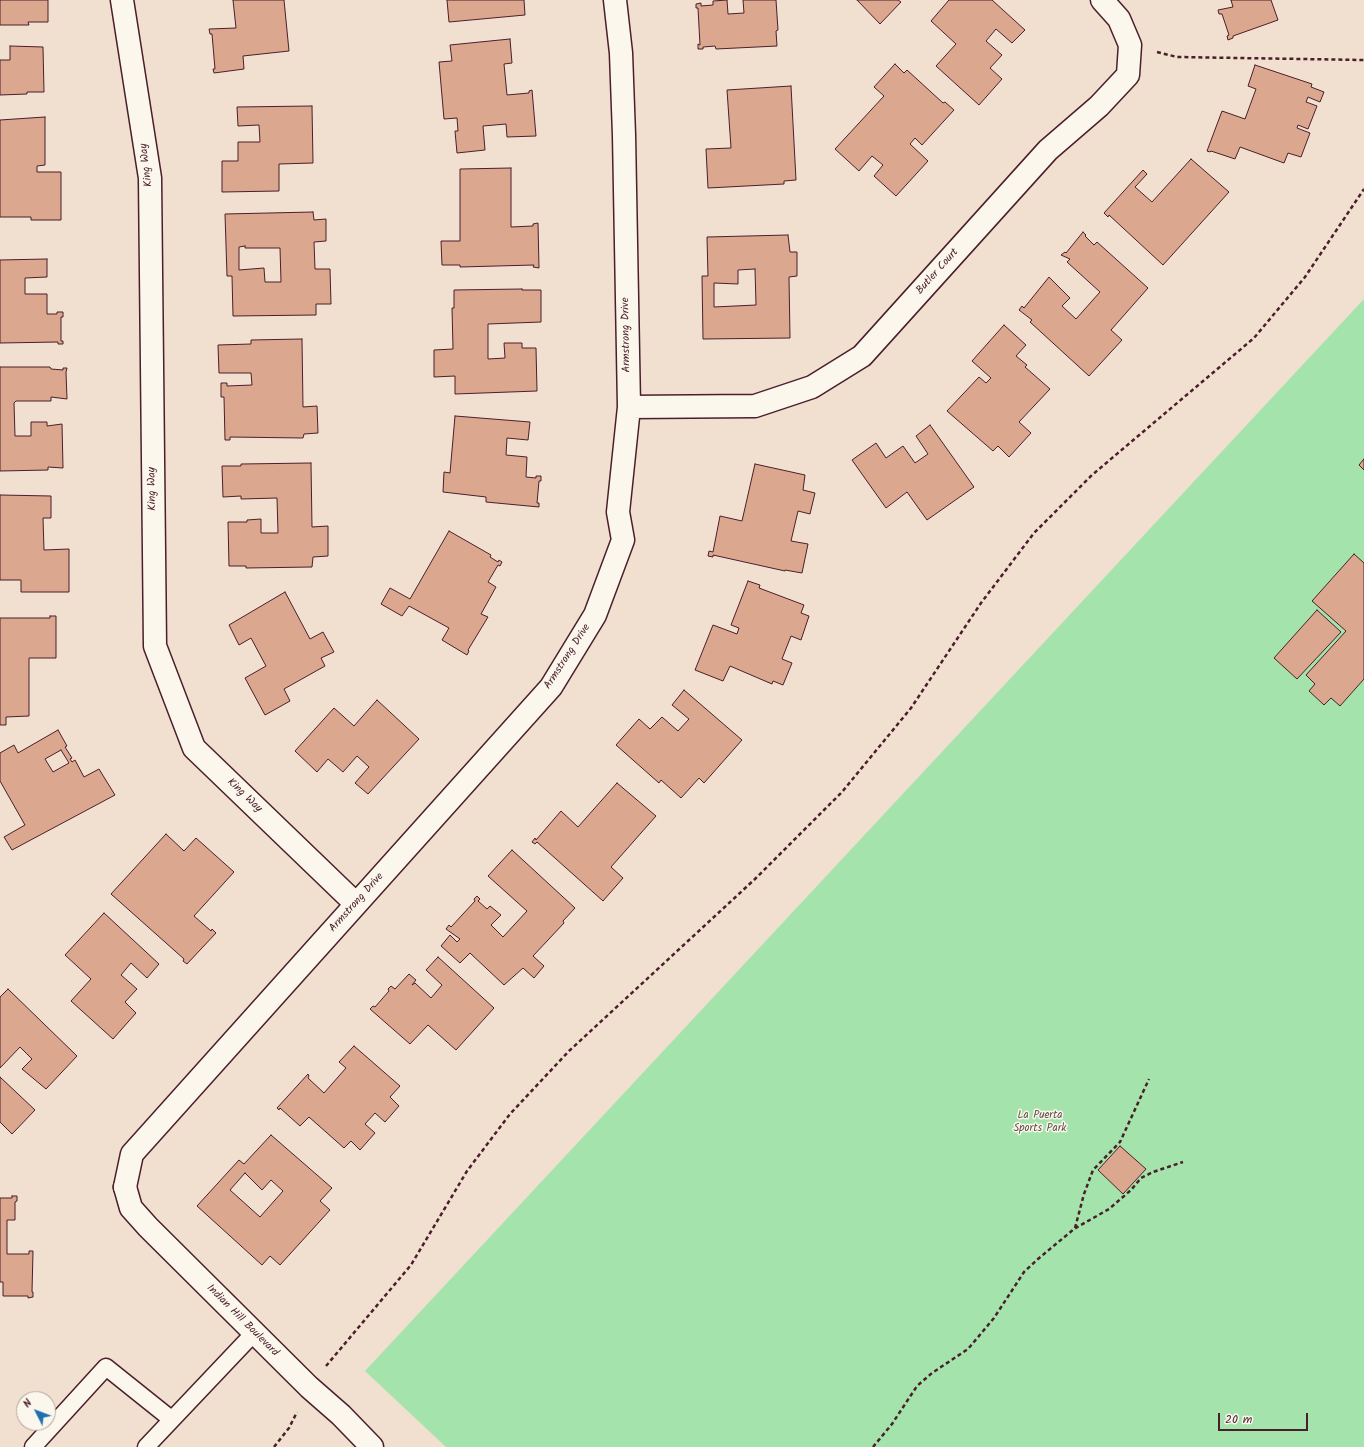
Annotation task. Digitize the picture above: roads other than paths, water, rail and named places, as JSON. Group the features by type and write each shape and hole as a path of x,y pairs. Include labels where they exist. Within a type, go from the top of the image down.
{"street":[{"name":"King Way","path":"122,0 150,178 155,646 194,748 356,904"},
{"name":"Armstrong Drive","path":"125,1187 132,1154 551,687 595,615 623,540 618,512 629,407 624,135 621,53 615,0"},
{"name":"Butler Court","path":"629,407 756,406 812,387 862,356 1048,150 1099,106 1128,75 1130,46 1119,19 1102,0"},
{"name":"Indian Hill Boulevard","path":"125,1187 130,1208 148,1227 254,1333 309,1387 341,1415 372,1447"}],"lane":[{"path":"146,1447 170,1419 254,1333"},
{"path":"33,1447 106,1367 170,1419"}],"park label":[{"name":"La Puerta Sports Park","path":"1040,1122"}]}
